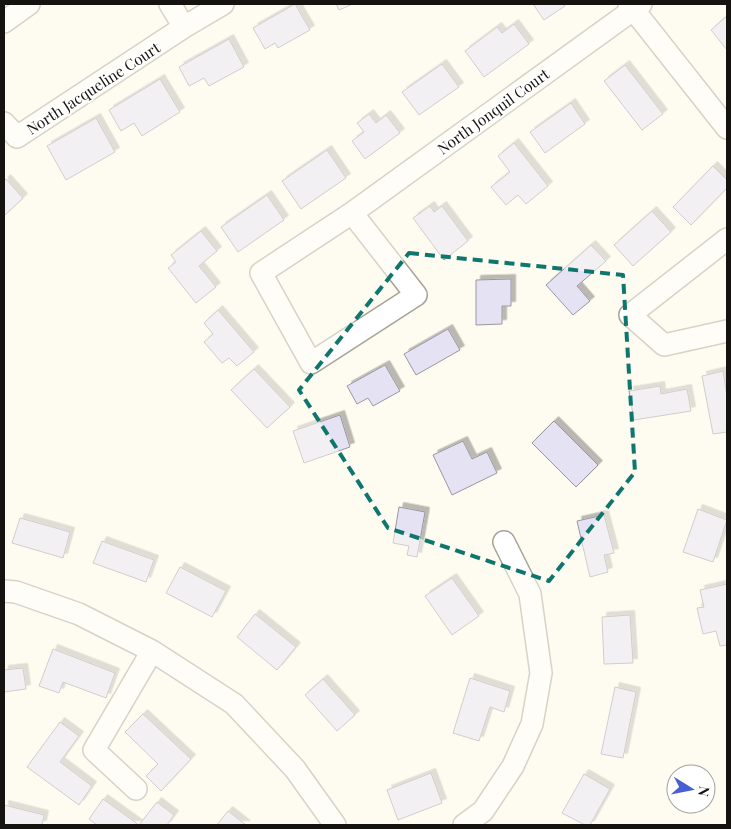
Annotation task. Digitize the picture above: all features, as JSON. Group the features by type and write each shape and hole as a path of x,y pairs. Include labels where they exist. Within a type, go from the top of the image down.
{"street":[{"path":"4,22 29,4"},
{"path":"170,4 184,28"},
{"name":"North Jacqueline Court","path":"4,123 17,137 223,4"},
{"path":"634,5 727,128"},
{"name":"North Jonquil Court","path":"352,213 416,295 311,362 261,273 352,213 634,5"},
{"path":"727,240 630,315 664,345 727,331"},
{"path":"464,825 483,812 513,766 532,724 541,673 530,594 504,542"},
{"path":"4,591 16,592 79,614 152,651 234,704 295,769 335,825"},
{"path":"136,789 94,750 152,651"}],"highlighted area":[{"path":"409,253 623,275 635,472 549,581 388,528 299,390"}],"building":[{"path":"295,4 310,30 278,48 275,43 265,49 253,28"},
{"path":"336,4 353,4 339,10"},
{"path":"533,4 564,4 565,6 544,20"},
{"path":"727,16 727,50 711,30"},
{"path":"514,24 529,44 484,77 465,51 497,27 502,33"},
{"path":"229,39 244,67 209,86 204,78 189,86 179,67"},
{"path":"442,64 459,87 419,115 402,92"},
{"path":"625,65 663,114 642,130 604,81"},
{"path":"160,79 180,112 142,136 134,123 121,131 109,110"},
{"path":"571,103 585,124 545,153 530,132"},
{"path":"369,114 376,123 386,115 400,133 365,159 352,141 364,132 357,123"},
{"path":"96,118 115,152 66,180 47,146"},
{"path":"514,143 548,186 526,204 518,195 506,205 491,187 510,172 498,156"},
{"path":"327,150 346,178 301,209 282,181"},
{"path":"713,166 727,180 727,188 691,225 673,207"},
{"path":"6,179 23,198 4,216 4,181"},
{"path":"267,195 284,220 238,252 221,227"},
{"path":"430,206 434,212 442,206 468,241 444,260 413,218"},
{"path":"652,211 671,232 633,266 614,245"},
{"path":"201,231 217,251 199,266 216,287 196,303 168,268 176,262 171,255"},
{"path":"591,245 606,261 577,286 590,301 573,315 546,285"},
{"path":"511,279 511,306 502,306 502,324 476,325 476,280"},
{"path":"218,310 254,352 237,366 229,358 222,363 204,342 213,334 204,323"},
{"path":"448,329 460,350 416,375 404,354"},
{"path":"385,365 400,391 373,406 368,398 357,404 347,386"},
{"path":"254,369 290,407 267,428 231,390"},
{"path":"723,371 727,396 727,432 713,434 702,376"},
{"path":"660,386 661,394 687,389 691,411 634,420 629,391"},
{"path":"340,415 350,447 304,463 293,431"},
{"path":"554,421 598,465 576,487 532,443"},
{"path":"463,441 472,459 487,452 497,473 452,495 433,455"},
{"path":"399,507 425,512 417,557 407,555 409,546 393,543"},
{"path":"698,509 727,520 713,562 683,552"},
{"path":"604,515 614,553 604,555 608,572 590,577 577,521"},
{"path":"20,518 70,532 63,558 12,543"},
{"path":"102,541 154,560 146,582 93,563"},
{"path":"180,567 226,591 212,617 166,593"},
{"path":"452,578 479,616 452,635 425,596"},
{"path":"727,584 727,645 720,646 716,631 703,634 697,608 704,607 700,590"},
{"path":"255,614 296,647 277,670 237,637"},
{"path":"630,615 633,663 604,664 602,617"},
{"path":"53,649 115,673 106,698 63,682 59,693 39,686"},
{"path":"23,668 26,689 4,692 4,670"},
{"path":"470,678 510,691 504,712 490,707 479,741 453,733"},
{"path":"323,679 355,715 337,731 305,695"},
{"path":"615,687 636,692 623,758 601,754"},
{"path":"143,714 191,759 161,791 146,776 158,764 125,732"},
{"path":"60,722 79,736 60,762 92,786 79,805 27,767"},
{"path":"431,773 442,803 398,820 387,790"},
{"path":"584,774 610,789 590,825 585,825 562,813"},
{"path":"103,799 139,825 97,825 89,819"},
{"path":"157,802 174,815 167,825 139,825"},
{"path":"4,805 44,815 42,825 4,825"},
{"path":"228,811 246,825 217,825"}]}
